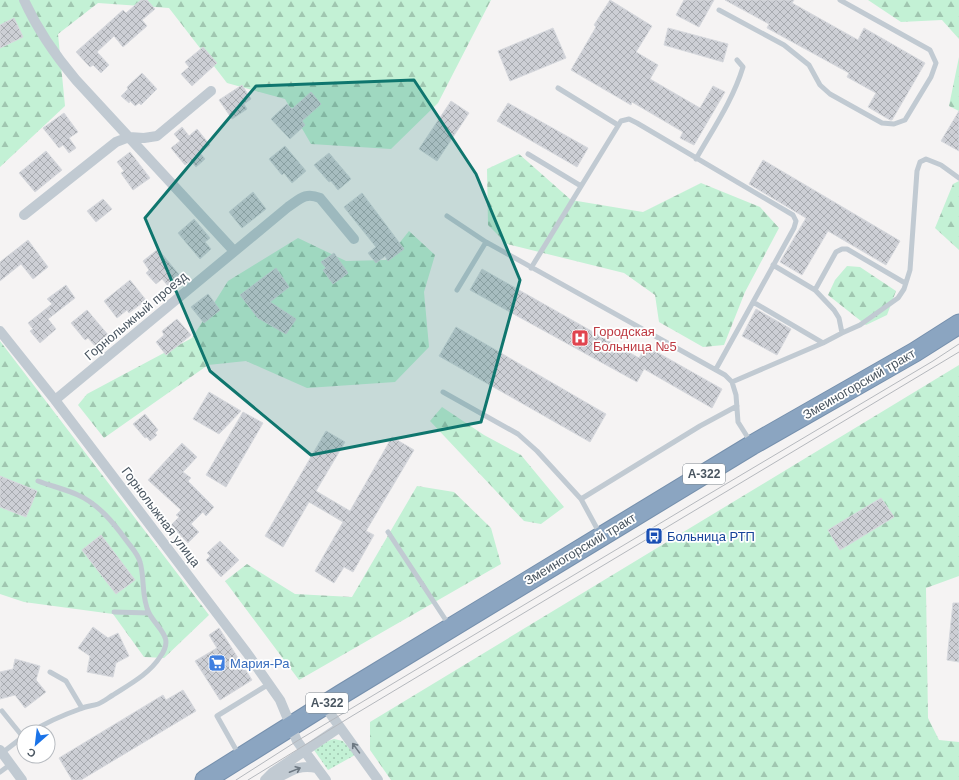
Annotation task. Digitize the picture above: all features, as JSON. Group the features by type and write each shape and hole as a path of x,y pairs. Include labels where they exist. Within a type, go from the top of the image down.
{"highway":[{"name":"Змеиногорский тракт","path":"205,780 324,705 602,536 752,446 915,352 959,324"}],"street":[{"path":"24,0 53,53 234,252"},
{"path":"24,215 116,142 129,137 144,138 157,136 210,92"},
{"name":"Горнолыжный проезд","path":"55,400 288,207 306,195 312,195 320,198 354,239"},
{"name":"Горнолыжная улица","path":"0,331 55,400 220,616 280,700 297,741 326,780"},
{"path":"324,705 378,780"},
{"path":"265,780 272,773 340,727"},
{"path":"1,752 22,780"},
{"path":"274,780 297,768 306,766 317,768"}],"lane":[{"path":"719,10 784,45 809,64 820,85 830,94 882,123 894,124 905,120 931,77 936,63 930,50 840,0"},
{"path":"696,158 731,100 740,79 744,68 737,60"},
{"path":"558,88 618,125"},
{"path":"531,268 618,125 621,121 628,119 637,123 793,216 796,221 794,228 716,369"},
{"path":"528,154 581,186"},
{"path":"732,382 823,343 860,325 898,298 910,270 917,171 920,162 926,159 941,165 959,178"},
{"path":"447,216 486,242 531,268 725,375 732,382 736,395 738,422 752,446"},
{"path":"457,290 486,242"},
{"path":"815,290 836,252 842,249 847,249 905,284"},
{"path":"773,265 815,290 834,310 839,318 842,333"},
{"path":"753,302 823,343"},
{"path":"443,392 518,434 537,451 581,499 602,536"},
{"path":"581,499 700,426 737,406"},
{"path":"38,481 78,495 92,503 105,514 122,534 138,555 143,589 150,613 165,636 167,642 166,649 160,659 137,680 98,704 82,708 44,724"},
{"path":"388,532 451,628"},
{"path":"114,612 150,613"},
{"path":"50,672 66,681 82,708"},
{"path":"241,758 217,716 269,684"},
{"path":"2,711 16,728"},
{"path":"1,752 16,742"},
{"path":"0,772 10,764"}],"highlighted area":[{"path":"414,80 476,174 520,280 481,422 311,455 210,371 145,218 256,86"}],"green space":[{"path":"0,0 491,0 438,103 391,149 311,144 285,99 227,83 169,8 98,3 58,34 65,106 0,167"},
{"path":"868,0 959,0 959,39 942,20 901,22"},
{"path":"959,57 959,111 949,106"},
{"path":"519,154 571,200 643,212 701,183 760,207 779,228 745,292 724,345 703,347 659,322 655,295 624,273 507,244 488,225 487,169"},
{"path":"959,181 959,250 935,228 953,184"},
{"path":"409,231 435,255 424,292 429,347 395,382 307,388 246,361 208,365 104,438 78,405 87,394 192,338 228,281 298,238 346,261 386,260"},
{"path":"847,266 860,267 896,291 887,315 866,325 828,295 835,280"},
{"path":"0,341 209,615 164,658 144,657 113,614 24,602 0,594"},
{"path":"959,365 959,576 926,588 928,718 939,740 959,742 959,780 391,780 370,750 370,722"},
{"path":"442,407 484,435 521,455 564,507 541,524 524,521 430,421"},
{"path":"417,486 454,492 491,528 501,564 299,680 225,581 247,564 295,594 352,597"},
{"path":"334,739 343,741 355,755 328,770 314,750"}],"building":[{"path":"141,0 147,0 155,9 142,20 147,26 123,47 114,36 97,52 109,65 101,73 93,65 90,67 76,52 123,10 126,13"},
{"path":"610,0 652,26 636,52 658,65 650,79 700,108 713,86 725,92 694,145 680,138 683,132 632,102 631,105 571,70 596,27 594,25"},
{"path":"684,0 714,0 699,27 676,15"},
{"path":"725,0 794,0 792,3 858,40 864,28 925,63 892,120 890,120 868,107 876,93 847,77 849,73 767,28 769,24"},
{"path":"14,18 23,37 0,48 0,25"},
{"path":"553,28 566,58 510,81 498,51"},
{"path":"668,28 728,44 723,62 664,45"},
{"path":"203,47 217,63 192,86 181,74 189,67 185,62"},
{"path":"142,73 157,89 141,105 139,103 135,106 121,96 128,89 127,87"},
{"path":"242,85 251,99 244,104 247,109 232,119 219,100"},
{"path":"311,92 321,104 302,121 305,125 290,139 271,119 287,104 292,109"},
{"path":"451,101 469,113 437,161 419,149"},
{"path":"508,103 588,148 577,167 497,121"},
{"path":"959,111 959,151 941,141"},
{"path":"64,113 78,132 69,138 76,148 69,153 63,145 59,148 43,128"},
{"path":"182,127 189,136 197,129 210,145 200,153 205,159 196,167 191,161 185,165 171,148 180,141 174,134"},
{"path":"285,146 306,171 292,183 284,173 282,175 269,159"},
{"path":"46,151 62,170 35,192 19,173"},
{"path":"130,152 150,178 133,190 121,173 124,171 117,162"},
{"path":"329,153 351,179 338,190 314,165"},
{"path":"763,160 900,241 886,265 828,231 802,275 780,262 806,218 749,184"},
{"path":"253,192 266,209 242,228 229,212"},
{"path":"362,193 404,249 388,261 385,256 376,263 368,253 376,247 344,207"},
{"path":"103,199 112,209 96,222 87,211"},
{"path":"194,219 210,238 205,242 211,249 200,259 178,233"},
{"path":"28,240 48,267 33,279 21,264 0,281 0,262"},
{"path":"158,249 181,277 169,287 162,279 156,284 146,273 149,270 143,261"},
{"path":"334,253 348,273 333,284 323,270 326,268 321,262"},
{"path":"276,268 289,287 270,302 296,319 286,334 258,318 240,295"},
{"name":"Городская Больница №5","path":"482,269 639,358 646,346 722,389 712,408 644,369 637,382 470,290"},
{"path":"130,280 146,300 129,313 127,310 117,318 104,301"},
{"path":"66,285 75,298 48,319 56,329 40,343 30,331 33,329 28,323 52,304 47,299"},
{"path":"208,294 220,310 204,323 191,307"},
{"path":"756,309 791,329 777,355 742,336"},
{"path":"87,310 109,336 96,347 88,338 85,340 71,323"},
{"path":"177,319 191,335 166,355 156,342 164,335 162,331"},
{"path":"456,327 606,414 590,442 439,356"},
{"path":"209,392 241,411 219,434 193,419"},
{"path":"243,412 263,423 226,487 206,475"},
{"path":"145,414 158,430 155,433 157,435 150,441 147,437 145,438 133,424"},
{"path":"326,431 345,442 316,491 350,511 392,437 414,450 366,531 374,535 353,572 344,567 334,583 315,571 343,522 309,502 283,547 265,536"},
{"path":"182,443 197,457 183,472 191,478 188,481 214,507 206,516 203,512 191,524 199,532 188,543 171,525 179,517 176,515 181,510 148,480"},
{"path":"0,476 37,491 26,517 0,507"},
{"path":"881,498 894,517 840,550 828,530"},
{"path":"101,535 135,580 116,594 82,550"},
{"path":"220,541 239,560 221,577 206,560 210,556 207,553"},
{"path":"953,603 959,603 959,662 947,660"},
{"path":"93,627 108,638 118,633 129,656 116,663 113,677 87,672 90,656 78,648"},
{"path":"219,628 252,680 220,700 195,661 217,648 209,635"},
{"path":"15,659 40,666 36,680 46,692 25,708 15,695 0,699 0,672 13,669"},
{"path":"183,690 196,711 81,780 72,780 59,758 163,695 166,700"}],"tram line":[{"path":"236,780 297,741 933,361 959,344"},
{"path":"248,780 959,352"}],"place":[{"name":"Городская Больница №5","path":"580,338"},
{"name":"Больница РТП","path":"654,536"},
{"name":"Мария-Ра","path":"217,663"}]}
